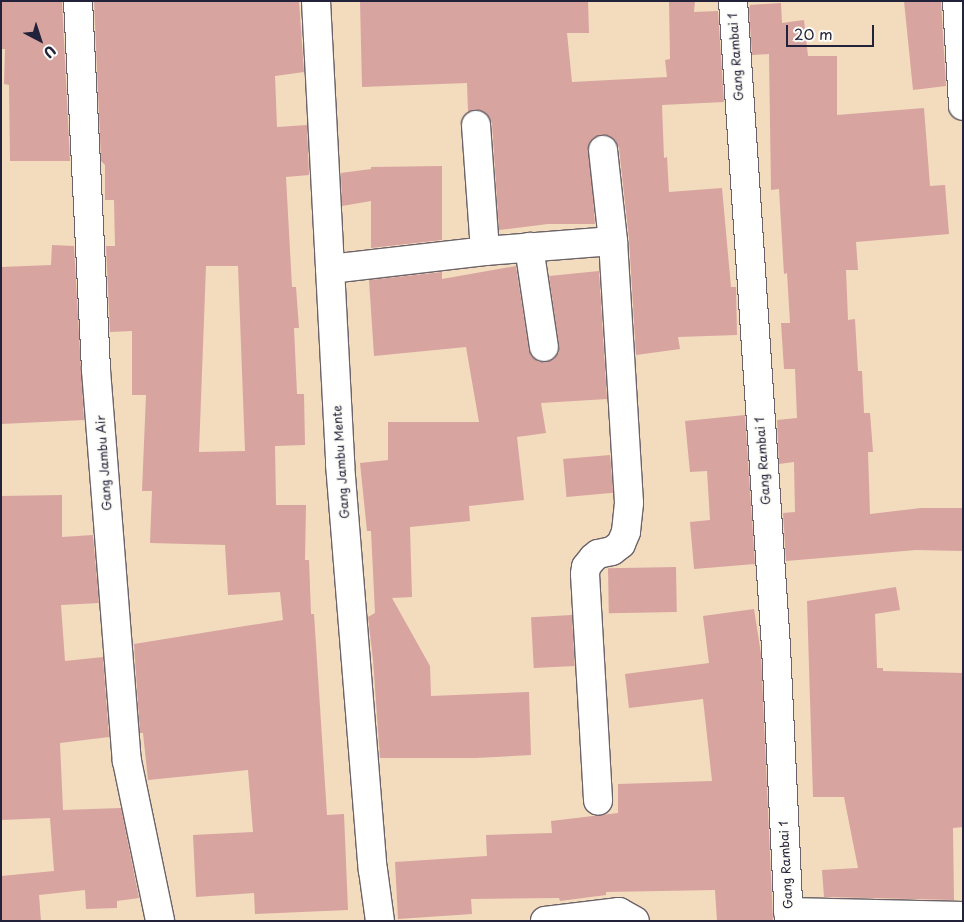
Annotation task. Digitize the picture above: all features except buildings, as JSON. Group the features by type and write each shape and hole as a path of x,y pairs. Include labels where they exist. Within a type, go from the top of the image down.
{"street":[{"name":"Gang Jambu Air","path":"78,1 96,370 127,761 160,921"},
{"name":"Gang Jambu Mente","path":"316,1 340,464 372,860 380,921"},
{"name":"Gang Rambai 1","path":"733,1 776,647 789,916"},
{"path":"957,1 963,106"},
{"path":"476,125 485,251"},
{"path":"598,800 585,574 586,567 593,558 598,554 612,551 621,544 626,532 629,503 613,241 603,150"},
{"path":"330,269 485,251 613,241"},
{"path":"529,248 544,347"},
{"path":"545,921 619,912 635,921"},
{"path":"789,916 963,916"}]}
